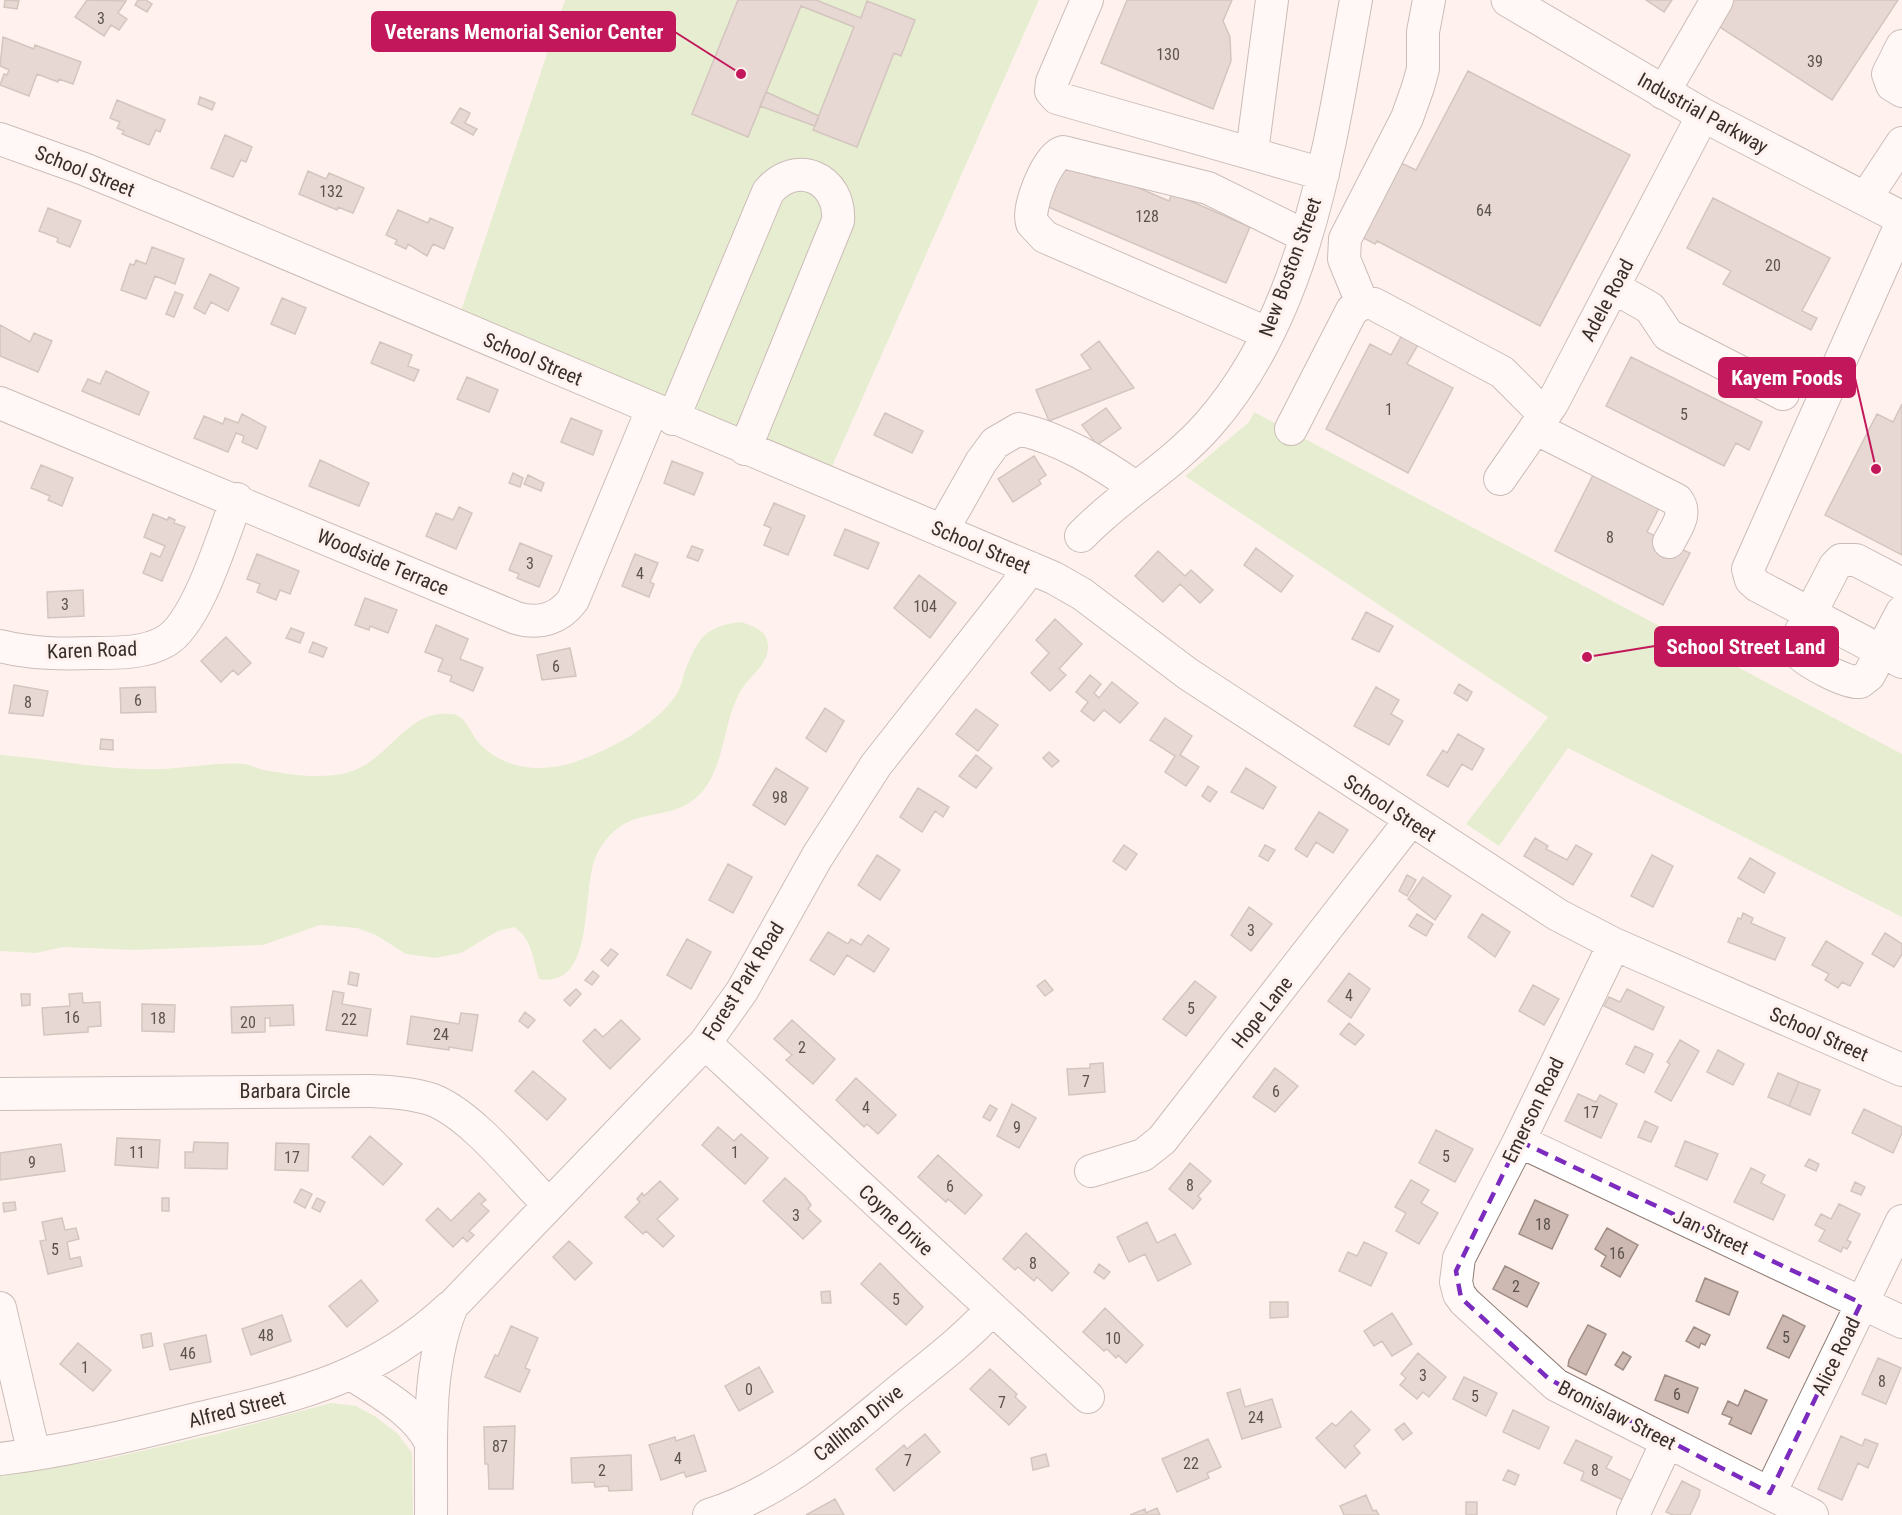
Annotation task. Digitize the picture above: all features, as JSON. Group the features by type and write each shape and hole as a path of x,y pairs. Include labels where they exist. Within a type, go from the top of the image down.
{"main road":[{"name":"Industrial Parkway","path":"1522,4 1703,116 1902,220"}],"street":[{"path":"1087,0 1052,82 1054,96 1323,174"},
{"path":"1252,152 1272,0"},
{"name":"New Boston Street","path":"1081,536 1211,422 1250,367 1267,333 1305,236 1323,174 1356,0"},
{"path":"1362,303 1344,259 1345,239 1407,118 1415,97 1423,69 1423,32 1429,0"},
{"path":"1663,93 1717,0"},
{"path":"1902,46 1888,74 1892,85 1902,91"},
{"name":"Adele Road","path":"1500,479 1540,422 1703,116"},
{"name":"School Street","path":"0,139 104,177 1031,568 1082,594 1188,674 1534,901 1614,944 1902,1070"},
{"path":"1865,199 1902,143"},
{"path":"1267,333 1045,237 1032,223 1032,204 1053,157 1066,153 1208,189 1305,236"},
{"name":"Woodside Terrace","path":"0,403 516,618 532,621 548,619 562,612 577,592 768,192 785,177 800,175 815,177 834,195 838,206 838,221 745,449"},
{"path":"1892,656 1755,584 1749,576 1749,564 1902,220"},
{"path":"1613,287 1650,308 1664,330 1672,337 1783,394"},
{"path":"1291,429 1352,310 1362,303 1374,304 1502,372 1540,422 1677,500 1682,507 1682,516 1669,542"},
{"path":"942,531 981,462 995,443 1019,429 1042,434 1093,459 1135,487"},
{"name":"Karen Road","path":"0,646 34,652 110,653 140,650 168,640 179,630 196,603 237,500"},
{"path":"1902,584 1856,560 1844,559 1835,566 1796,646 1801,657 1848,681 1860,682 1892,656 1902,612"},
{"name":"Forest Park Road","path":"430,1515 431,1443 439,1348 452,1306 705,1043 742,991 817,857 876,765 915,712 1031,568"},
{"name":"Hope Lane","path":"1091,1171 1143,1155 1162,1140 1410,821"},
{"name":"Emerson Road","path":"1456,1278 1462,1250 1519,1141 1614,944"},
{"name":"Coyne Drive","path":"705,1043 1088,1397"},
{"name":"Barbara Circle","path":"0,1094 369,1092 423,1097 444,1105 462,1118 548,1204"},
{"name":"Jan Street","path":"1519,1141 1902,1322"},
{"name":"Alice Road","path":"1770,1493 1902,1221"},
{"name":"Bronislaw Street","path":"1456,1278 1459,1294 1465,1302 1549,1379 1812,1515"},
{"name":"Alfred Street","path":"0,1459 140,1433 255,1405 353,1375 405,1345 452,1306"},
{"path":"0,1308 34,1454"},
{"name":"Callihan Drive","path":"709,1515 750,1499 795,1473 953,1347 992,1309"},
{"path":"353,1375 400,1408 418,1425 431,1443"},
{"path":"1633,1515 1667,1442"}],"highlighted area":[{"path":"1519,1141 1861,1303 1770,1493 1549,1379 1461,1298 1456,1271"}],"green space":[{"path":"565,0 1039,0 830,471 461,311"},
{"path":"1254,412 1902,754 1902,917 1568,748 1499,846 1466,824 1548,717 1185,476 1249,422"},
{"path":"742,622 763,633 767,640 767,655 741,690 735,703 719,758 708,784 687,804 674,810 634,820 621,826 609,837 597,854 592,869 584,932 579,952 571,968 558,978 539,979 528,943 514,927 498,931 461,953 435,958 406,954 376,935 357,928 320,925 263,945 135,950 63,947 36,953 0,951 0,755 101,767 142,769 244,764 285,773 326,776 346,773 361,767 422,719 437,714 453,714 458,715 465,722 479,743 500,759 524,767 562,765 603,751 644,727 667,707 677,693 693,652 703,637 718,627"},
{"path":"331,1403 356,1406 376,1417 398,1434 412,1453 413,1515 0,1515 0,1476 102,1460 216,1434"}],"building":[{"path":"5,0 19,1 17,9 4,7"},
{"path":"87,0 126,1 118,13 127,19 119,30 111,25 104,36 75,17"},
{"path":"138,0 146,0 152,4 147,12 135,5"},
{"path":"738,0 816,0 861,18 867,1 915,20 901,56 894,53 857,147 813,130 854,27 801,6 748,137 692,114"},
{"path":"1127,0 1232,0 1223,21 1230,37 1231,61 1213,109 1101,63"},
{"path":"1646,0 1672,0 1664,12"},
{"path":"1727,0 1898,0 1832,100 1712,22"},
{"path":"3,37 34,49 35,45 81,62 73,84 59,79 58,82 37,74 29,96 0,85 4,74 7,75 9,70 0,66"},
{"path":"1468,71 1630,155 1540,326 1377,241 1375,244 1356,234 1399,162 1416,170"},
{"path":"766,92 819,116 815,126 760,106"},
{"path":"200,97 215,103 212,110 198,104"},
{"path":"117,100 165,120 160,132 156,130 149,145 122,134 124,131 117,128 120,122 110,118"},
{"path":"460,108 470,113 465,123 477,129 473,135 451,123"},
{"path":"225,135 252,147 246,162 241,160 233,177 211,168"},
{"path":"1062,164 1096,178 1099,171 1169,201 1172,193 1250,227 1226,283 1044,205"},
{"path":"308,171 326,179 329,173 364,188 353,213 338,207 337,210 299,194"},
{"path":"1713,198 1830,258 1802,311 1817,318 1811,330 1723,284 1731,271 1687,248"},
{"path":"48,208 81,221 70,247 57,242 58,238 39,231"},
{"path":"398,210 428,223 430,218 453,228 444,249 433,244 427,256 408,244 406,249 395,244 397,240 386,235"},
{"path":"152,247 184,259 175,284 155,276 146,299 121,290 130,264 134,265 136,260 146,264"},
{"path":"210,274 239,288 228,311 211,302 205,314 194,308"},
{"path":"175,292 183,295 174,317 166,314"},
{"path":"282,298 306,308 295,334 271,324"},
{"path":"0,325 30,342 34,333 52,341 38,372 0,356"},
{"path":"1402,335 1419,343 1407,364 1453,388 1408,473 1326,429 1370,344 1391,355"},
{"path":"1099,341 1134,388 1049,421 1036,390 1091,369 1081,355"},
{"path":"380,342 412,355 408,366 419,370 414,381 371,363"},
{"path":"1631,357 1762,422 1749,450 1736,443 1724,466 1606,406"},
{"path":"106,371 149,392 139,415 82,391 88,379 100,384"},
{"path":"467,377 498,390 489,412 457,399"},
{"path":"1902,404 1902,555 1825,515 1877,414 1893,422"},
{"path":"1106,408 1121,428 1097,445 1082,425"},
{"path":"885,413 923,431 912,453 874,435"},
{"path":"242,414 266,427 257,449 242,442 244,436 236,433 228,452 194,438 204,416 223,424 225,418 238,423"},
{"path":"571,418 602,431 593,455 561,442"},
{"path":"1034,456 1046,475 1039,480 1041,484 1013,502 998,479"},
{"path":"320,460 369,483 359,506 309,486"},
{"path":"672,461 703,473 694,495 664,483"},
{"path":"41,465 73,478 62,506 48,500 50,496 31,488"},
{"path":"513,473 523,478 520,487 509,483"},
{"path":"1594,473 1660,506 1647,532 1690,553 1663,605 1555,551"},
{"path":"528,475 544,483 541,491 524,484"},
{"path":"774,503 805,516 788,555 764,545 771,528 764,525"},
{"path":"459,507 472,513 456,549 426,536 436,513 453,520"},
{"path":"153,514 167,520 169,517 175,520 174,523 185,527 162,581 143,573 151,553 160,557 165,546 144,537"},
{"path":"845,529 879,543 868,569 834,555"},
{"path":"520,543 552,556 539,587 517,578 519,574 509,570"},
{"path":"692,546 703,550 698,561 687,557"},
{"path":"1256,548 1293,576 1281,592 1244,565"},
{"path":"1158,551 1185,576 1191,570 1213,590 1200,603 1180,584 1163,602 1135,576"},
{"path":"257,554 299,571 290,594 280,590 276,600 257,592 260,584 247,579"},
{"path":"635,554 658,563 650,582 654,584 649,597 622,586"},
{"path":"919,575 956,603 930,638 894,608"},
{"path":"83,590 84,616 48,618 47,592"},
{"path":"365,598 397,610 388,633 370,626 369,630 355,625"},
{"path":"1366,612 1393,626 1379,652 1352,639"},
{"path":"1055,619 1082,644 1059,669 1066,675 1050,691 1031,673 1049,653 1036,640"},
{"path":"436,625 468,639 460,659 483,668 473,691 450,681 452,676 438,671 443,659 425,652"},
{"path":"291,628 304,633 300,643 286,638"},
{"path":"226,637 251,663 238,675 233,670 221,682 201,661"},
{"path":"313,642 327,648 323,657 309,652"},
{"path":"570,648 576,676 542,680 537,655"},
{"path":"1090,675 1101,684 1094,693 1099,698 1112,682 1138,703 1120,723 1104,710 1094,721 1081,711 1088,702 1076,692"},
{"path":"1459,684 1472,692 1467,701 1454,693"},
{"path":"14,685 48,691 43,716 9,713"},
{"path":"155,687 156,712 121,713 120,688"},
{"path":"1376,687 1399,700 1391,714 1403,721 1389,745 1354,726"},
{"path":"825,708 844,721 826,752 806,738"},
{"path":"976,709 998,725 978,751 956,734"},
{"path":"1165,718 1192,736 1180,755 1199,767 1186,786 1165,772 1175,756 1150,740"},
{"path":"1458,734 1484,749 1472,770 1462,764 1448,787 1427,775 1443,750 1447,753"},
{"path":"101,739 113,740 113,750 100,749"},
{"path":"1049,752 1059,761 1052,767 1043,758"},
{"path":"976,755 992,768 976,788 959,776"},
{"path":"776,768 808,788 785,825 753,805"},
{"path":"1246,768 1276,787 1263,809 1231,792"},
{"path":"1208,786 1217,792 1210,802 1202,796"},
{"path":"918,788 949,807 943,817 935,811 922,832 900,817"},
{"path":"1319,812 1348,830 1333,853 1316,842 1307,857 1295,849"},
{"path":"1535,838 1548,846 1546,849 1567,860 1576,845 1592,854 1573,885 1524,856"},
{"path":"1124,845 1137,854 1126,870 1113,861"},
{"path":"1265,845 1275,850 1268,861 1259,856"},
{"path":"877,855 900,870 880,900 858,885"},
{"path":"1652,855 1673,866 1653,907 1631,896"},
{"path":"1750,858 1775,873 1764,893 1738,878"},
{"path":"728,864 752,877 733,913 709,900"},
{"path":"1407,875 1416,880 1407,896 1399,891"},
{"path":"1423,877 1451,896 1435,920 1408,899"},
{"path":"1249,907 1272,924 1251,951 1231,935"},
{"path":"1743,913 1753,918 1751,923 1785,938 1775,960 1728,942 1738,918 1741,919"},
{"path":"1417,914 1433,924 1426,936 1409,926"},
{"path":"1482,914 1510,932 1495,957 1468,937"},
{"path":"828,932 848,944 851,939 861,945 868,935 889,949 874,972 847,955 834,975 810,960"},
{"path":"1885,933 1902,944 1902,954 1894,967 1872,954"},
{"path":"687,939 711,952 691,989 667,975"},
{"path":"1826,941 1863,963 1850,986 1842,982 1838,988 1825,980 1829,974 1812,965"},
{"path":"611,949 618,954 608,966 601,960"},
{"path":"593,971 599,976 592,985 585,980"},
{"path":"350,972 359,974 357,986 348,984"},
{"path":"1349,973 1370,989 1351,1018 1328,1001"},
{"path":"1045,980 1053,990 1045,996 1037,986"},
{"path":"1195,981 1216,997 1186,1036 1163,1019"},
{"path":"1533,985 1559,999 1544,1025 1519,1011"},
{"path":"576,989 581,994 570,1006 564,1000"},
{"path":"1627,989 1664,1007 1653,1030 1604,1006 1609,997 1620,1002"},
{"path":"333,991 344,993 342,1004 371,1009 367,1036 326,1030"},
{"path":"82,993 83,1003 100,1002 101,1026 88,1027 88,1032 44,1035 42,1008 70,1006 69,994"},
{"path":"21,994 30,994 30,1005 22,1006"},
{"path":"142,1004 175,1005 174,1032 142,1031"},
{"path":"293,1005 294,1025 270,1026 270,1018 265,1018 265,1032 232,1033 231,1007"},
{"path":"525,1012 535,1020 528,1028 519,1021"},
{"path":"461,1013 478,1015 472,1051 407,1044 411,1016 459,1024"},
{"path":"621,1020 640,1039 610,1069 583,1041 595,1029 603,1037"},
{"path":"792,1020 835,1059 813,1084 786,1060 792,1055 774,1039"},
{"path":"1349,1023 1364,1035 1355,1045 1340,1034"},
{"path":"1680,1040 1699,1051 1671,1101 1655,1092 1670,1064 1667,1062"},
{"path":"1635,1046 1653,1054 1644,1073 1626,1064"},
{"path":"1718,1050 1744,1064 1733,1085 1707,1072"},
{"path":"1103,1063 1105,1092 1069,1095 1067,1069 1090,1068 1090,1064"},
{"path":"1275,1068 1298,1086 1275,1112 1253,1097"},
{"path":"533,1071 566,1099 547,1120 515,1091"},
{"path":"1778,1073 1799,1082 1789,1106 1768,1097"},
{"path":"856,1078 896,1115 878,1134 867,1124 864,1127 836,1100"},
{"path":"1799,1082 1820,1090 1810,1115 1789,1106"},
{"path":"1578,1094 1596,1102 1600,1095 1617,1104 1601,1138 1565,1121"},
{"path":"1012,1104 1036,1118 1019,1148 997,1136"},
{"path":"990,1105 997,1109 990,1121 983,1117"},
{"path":"1864,1109 1902,1127 1902,1133 1893,1153 1852,1133"},
{"path":"1645,1121 1658,1127 1651,1142 1638,1137"},
{"path":"718,1127 734,1141 741,1134 768,1158 745,1184 702,1145"},
{"path":"1436,1130 1473,1149 1455,1182 1419,1163"},
{"path":"370,1136 402,1164 383,1185 352,1157"},
{"path":"117,1138 160,1140 158,1168 115,1165"},
{"path":"1685,1141 1718,1154 1707,1180 1675,1166"},
{"path":"194,1142 228,1143 227,1169 185,1168 185,1152 193,1152"},
{"path":"276,1143 309,1144 308,1171 275,1170"},
{"path":"61,1144 65,1171 0,1180 0,1153"},
{"path":"938,1155 982,1195 965,1214 948,1199 946,1202 918,1177"},
{"path":"1809,1159 1819,1164 1816,1171 1805,1166"},
{"path":"1190,1163 1211,1181 1198,1196 1201,1199 1193,1209 1169,1189"},
{"path":"1751,1168 1765,1175 1761,1183 1785,1195 1773,1220 1734,1202"},
{"path":"785,1178 805,1196 811,1205 808,1209 821,1221 803,1239 763,1201"},
{"path":"1411,1180 1429,1190 1421,1203 1438,1213 1419,1244 1396,1231 1406,1213 1395,1207"},
{"path":"660,1181 678,1199 657,1219 674,1236 663,1247 646,1231 643,1234 625,1217 640,1202 637,1199 642,1193 644,1196"},
{"path":"1855,1182 1865,1187 1861,1195 1851,1191"},
{"path":"301,1189 312,1194 305,1208 294,1202"},
{"path":"479,1193 486,1200 481,1204 489,1211 469,1231 474,1235 467,1242 463,1237 453,1247 426,1220 438,1208 451,1221"},
{"path":"162,1198 169,1198 169,1211 162,1211"},
{"path":"317,1198 325,1202 320,1212 312,1208"},
{"path":"1535,1200 1568,1215 1552,1249 1519,1234"},
{"path":"15,1202 16,1210 4,1212 3,1203"},
{"path":"1839,1204 1860,1214 1847,1240 1851,1242 1847,1249 1843,1247 1841,1252 1819,1241 1825,1230 1815,1225 1821,1214 1831,1219"},
{"path":"62,1218 65,1230 76,1228 79,1239 67,1242 70,1259 80,1257 82,1266 48,1274 40,1241 46,1240 42,1222"},
{"path":"1147,1222 1157,1243 1175,1234 1191,1264 1158,1281 1145,1254 1129,1262 1117,1237"},
{"path":"1607,1228 1638,1245 1620,1277 1601,1266 1606,1256 1595,1249"},
{"path":"1026,1233 1069,1273 1052,1291 1037,1277 1034,1281 1018,1267 1015,1270 1003,1259"},
{"path":"569,1241 592,1263 575,1280 553,1257"},
{"path":"1364,1242 1387,1253 1371,1286 1339,1271 1348,1252 1357,1256"},
{"path":"880,1263 923,1307 906,1325 861,1284"},
{"path":"1099,1264 1110,1272 1104,1279 1094,1272"},
{"path":"1505,1266 1539,1283 1527,1307 1493,1289"},
{"path":"1705,1278 1738,1292 1729,1315 1696,1301"},
{"path":"361,1280 378,1301 347,1327 329,1306"},
{"path":"830,1291 831,1303 822,1303 821,1292"},
{"path":"1270,1302 1288,1302 1288,1317 1270,1318"},
{"path":"1105,1308 1143,1345 1126,1363 1118,1355 1116,1358 1107,1349 1104,1351 1083,1332"},
{"path":"1392,1313 1412,1344 1392,1356 1382,1341 1374,1346 1364,1331"},
{"path":"282,1315 291,1341 251,1355 242,1329"},
{"path":"1783,1315 1805,1326 1789,1358 1767,1348"},
{"path":"1588,1325 1606,1334 1586,1375 1568,1366"},
{"path":"511,1326 538,1338 525,1368 530,1370 520,1392 485,1377 495,1355 498,1356"},
{"path":"1694,1327 1710,1335 1705,1345 1701,1343 1699,1348 1686,1341"},
{"path":"151,1333 153,1346 143,1348 141,1335"},
{"path":"206,1335 211,1362 170,1370 164,1344"},
{"path":"78,1343 111,1370 93,1391 60,1364"},
{"path":"1623,1352 1631,1357 1623,1370 1615,1365"},
{"path":"1418,1353 1446,1377 1429,1397 1423,1392 1417,1399 1400,1385 1406,1378 1401,1374"},
{"path":"1878,1358 1901,1368 1886,1404 1862,1394"},
{"path":"759,1367 773,1392 739,1411 725,1386"},
{"path":"990,1369 1017,1394 1015,1397 1026,1407 1009,1425 970,1389"},
{"path":"1665,1375 1698,1388 1688,1413 1655,1400"},
{"path":"1464,1377 1497,1393 1486,1416 1453,1399"},
{"path":"1240,1389 1245,1407 1272,1399 1281,1427 1242,1439 1227,1393"},
{"path":"1745,1390 1767,1400 1751,1434 1729,1424 1732,1418 1722,1414 1728,1401 1738,1406"},
{"path":"1513,1410 1549,1427 1539,1449 1503,1432"},
{"path":"1351,1411 1370,1430 1354,1446 1360,1453 1345,1468 1316,1438 1332,1423 1336,1426"},
{"path":"1404,1423 1412,1433 1403,1440 1395,1430"},
{"path":"515,1426 513,1489 489,1489 488,1464 485,1464 484,1427"},
{"path":"925,1434 940,1452 894,1491 876,1469 904,1445 907,1449"},
{"path":"694,1435 706,1471 686,1477 684,1472 661,1480 649,1445 675,1437 676,1441"},
{"path":"1841,1436 1862,1446 1865,1439 1878,1444 1868,1468 1858,1463 1842,1500 1818,1489"},
{"path":"1208,1439 1221,1467 1207,1473 1209,1478 1177,1492 1162,1459"},
{"path":"1576,1440 1612,1457 1606,1468 1632,1481 1623,1500 1581,1480 1584,1472 1564,1463"},
{"path":"1046,1454 1049,1466 1033,1470 1031,1458"},
{"path":"631,1455 632,1490 609,1491 608,1486 595,1487 594,1482 572,1483 571,1458"},
{"path":"1508,1470 1519,1475 1515,1485 1503,1480"},
{"path":"1682,1481 1700,1490 1699,1496 1690,1515 1673,1515 1666,1512"},
{"path":"1366,1495 1373,1511 1376,1510 1379,1515 1344,1515 1340,1506"},
{"path":"835,1499 844,1515 806,1515"},
{"path":"1466,1502 1477,1502 1477,1515 1466,1515"},
{"path":"1157,1508 1160,1515 1130,1515 1145,1509 1146,1513"}],"place":[{"name":"Veterans Memorial Senior Center","path":"741,74"},
{"name":"Kayem Foods","path":"1876,469"},
{"name":"School Street Land","path":"1587,657"}]}
